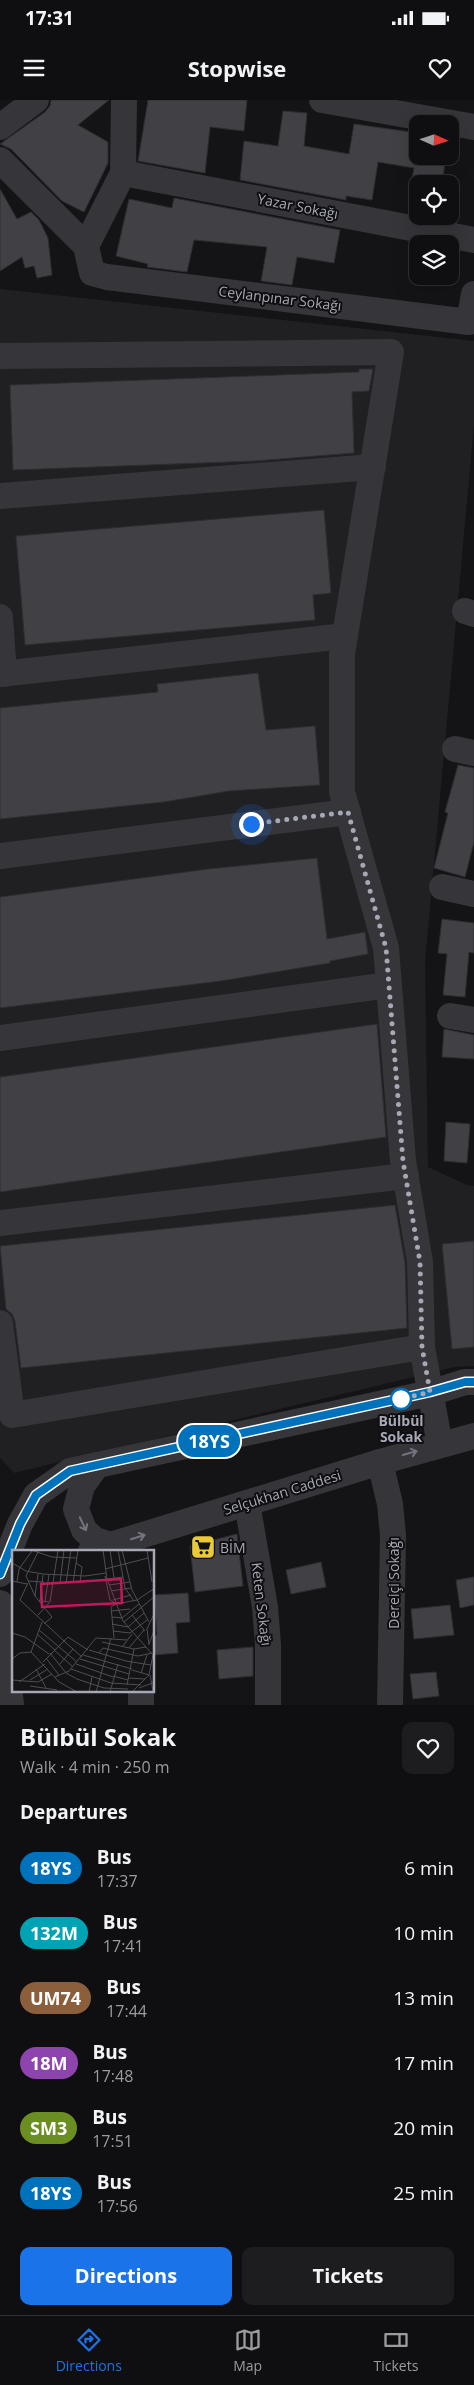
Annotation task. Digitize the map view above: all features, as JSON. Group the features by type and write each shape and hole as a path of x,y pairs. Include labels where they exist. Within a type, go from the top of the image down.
{"street":[{"path":"0,127 36,100"},
{"path":"0,160 86,246 123,173 124,100"},
{"path":"322,100 474,127"},
{"name":"Yazar Sokağı","path":"123,173 474,240"},
{"name":"Ceylanpınar Sokağı","path":"86,246 92,273 107,277 472,325"},
{"path":"472,325 474,294"},
{"path":"0,356 391,352 342,654 342,792 386,948 406,1176 420,1262 422,1347 440,1445"},
{"path":"0,496 373,467"},
{"path":"0,617 2,674 345,636"},
{"path":"0,856 348,812"},
{"path":"442,887 474,894"},
{"path":"0,1038 389,985"},
{"path":"0,1223 406,1176"},
{"path":"0,1323 3,1376 12,1415 422,1347"},
{"path":"0,1574 20,1524 36,1495 70,1471 430,1392 465,1382 474,1382"},
{"name":"Selçukhan Caddesi","path":"105,1549 380,1462 474,1436"},
{"name":"Dereiçi Sokağı","path":"380,1462 390,1504 394,1562 390,1705"},
{"path":"97,1466 82,1486 76,1508 84,1530 105,1549"},
{"name":"Keten Sokağı","path":"247,1503 265,1607 268,1644 268,1705"},
{"path":"0,1603 11,1705"},
{"path":"141,1692 141,1705"}],"shaded area":[{"path":"0,289 474,341 474,425 425,962 428,1167 467,1185 474,1186 474,1366 455,1367 14,1473 0,1458"}],"building":[{"path":"51,100 109,100 78,125 108,142 108,163 84,212 62,201 11,149 0,144 45,112 50,106"},
{"path":"148,100 247,100 244,131 210,127 205,173 138,161"},
{"path":"283,111 307,113 304,146 349,154 354,124 409,132 409,165 445,165 443,175 413,175 414,168 378,162 372,200 346,196 346,200 240,180 244,141 278,146"},
{"path":"0,189 17,219 31,212 39,220 48,238 52,275 37,278 34,266 25,268 22,257 0,271"},
{"path":"174,198 340,230 334,263 297,257 292,285 261,281 267,247 194,240 187,272 147,267 148,264 116,256 129,199 172,208"},
{"path":"359,369 373,369 369,391 352,392 354,453 255,461 13,470 10,385 359,372"},
{"path":"324,510 331,593 313,595 315,620 25,645 16,536"},
{"path":"258,673 266,730 315,726 320,785 229,791 164,802 0,819 0,708 158,692 157,684"},
{"path":"458,765 474,768 474,842 465,877 434,868 448,813 445,812"},
{"path":"317,858 327,939 365,932 368,954 330,961 330,963 221,981 0,1008 0,897 208,869"},
{"path":"442,919 474,923 474,953 469,952 465,997 443,995 447,954 438,953"},
{"path":"377,1024 386,1137 0,1192 0,1077"},
{"path":"444,1029 474,1035 474,1059 442,1057"},
{"path":"446,1122 470,1124 467,1163 444,1161"},
{"path":"395,1205 405,1263 407,1328 21,1368 15,1321 12,1314 6,1309 0,1246"},
{"path":"474,1241 474,1347 452,1349 442,1244"},
{"path":"237,1534 243,1586 195,1592 190,1546"},
{"path":"321,1562 326,1587 291,1594 286,1570"},
{"path":"474,1577 474,1605 460,1608 456,1580"},
{"path":"188,1593 190,1622 176,1623 178,1653 155,1655 155,1636 157,1635 155,1595"},
{"path":"450,1605 454,1635 414,1639 411,1609"},
{"path":"253,1647 253,1676 219,1679 217,1650"},
{"path":"436,1672 439,1696 413,1699 410,1674"}],"bus line":[{"name":"18YS","path":"0,1574 20,1524 36,1495 70,1471 430,1392 465,1382 474,1382"}],"place":[{"name":"Bülbül Sokak","path":"401,1399"},
{"name":"BİM","path":"203,1547"}],"route":[{"path":"251,824 348,812 386,948 403,1161 420,1262 422,1347 430,1392 401,1399"}]}
